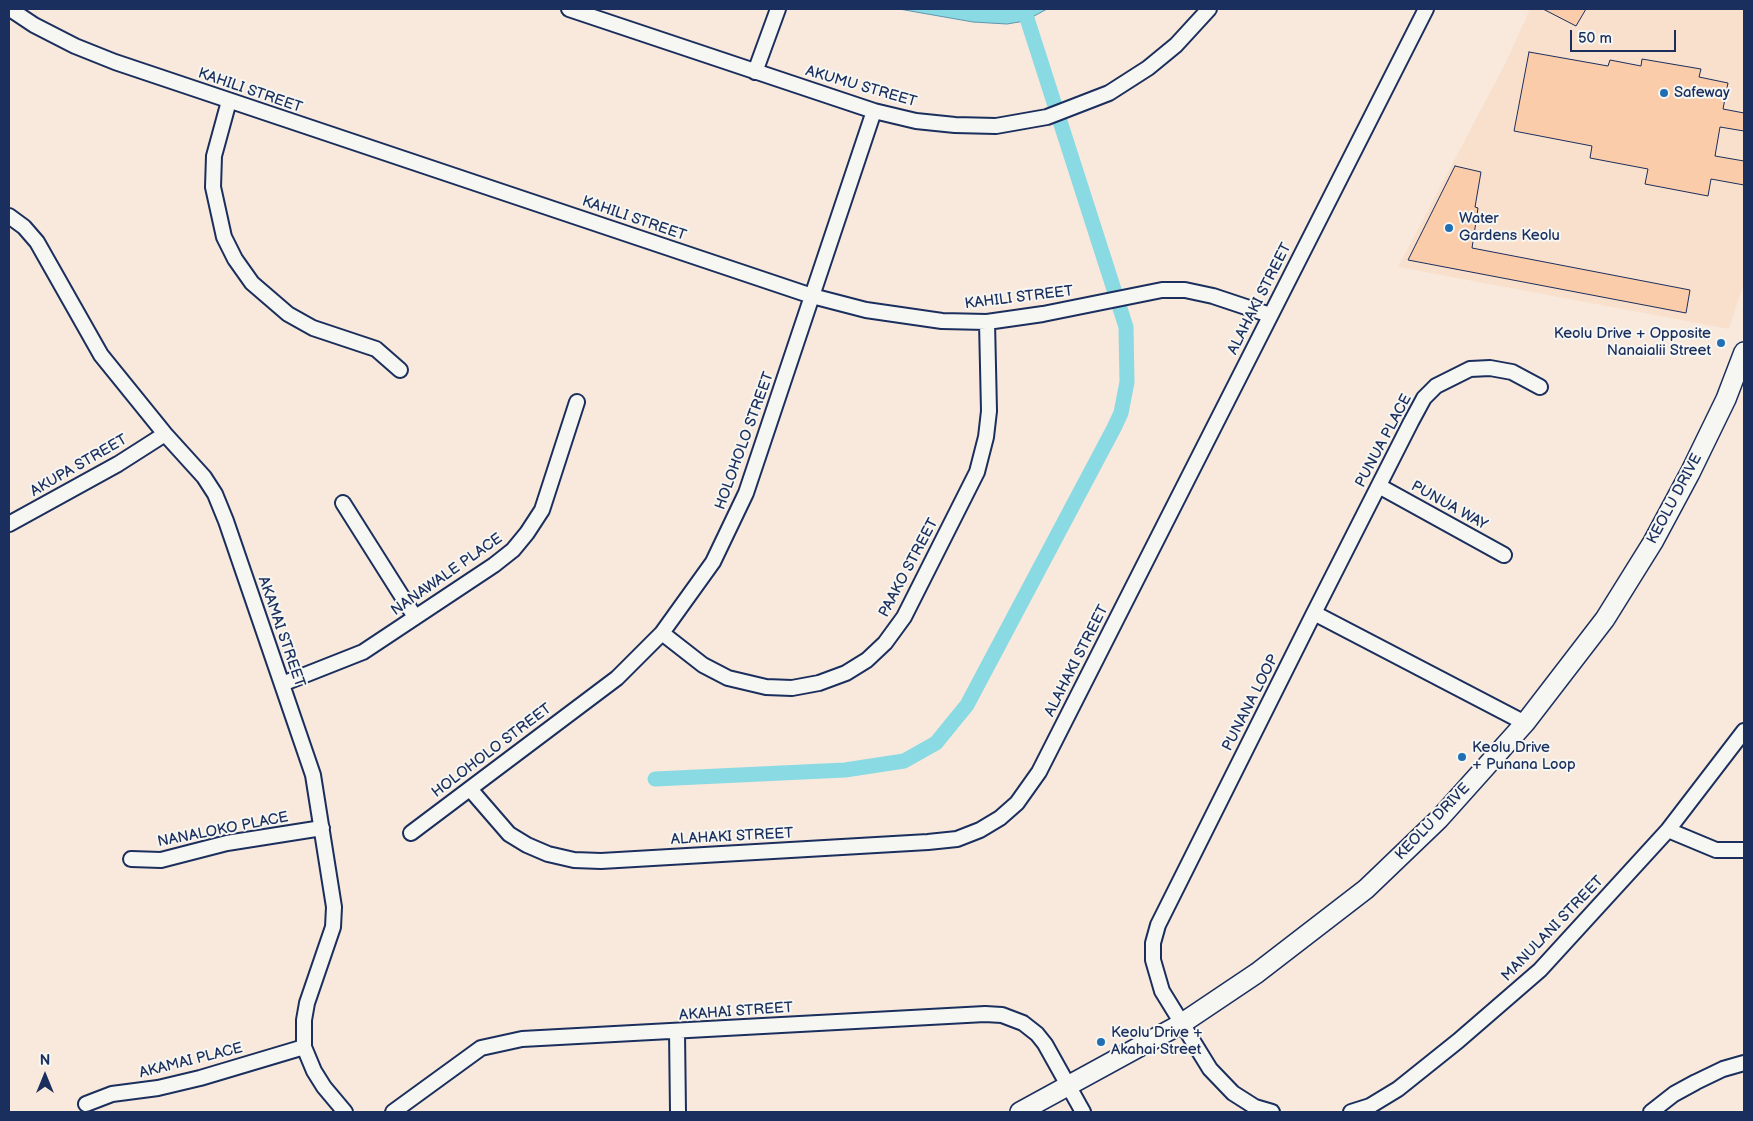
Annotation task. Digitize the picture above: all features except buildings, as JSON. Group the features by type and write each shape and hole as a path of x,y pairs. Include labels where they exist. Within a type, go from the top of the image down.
{"main road":[{"name":"KEOLU DRIVE","path":"1020,1112 1181,1024 1257,973 1366,889 1439,819 1525,723 1604,619 1653,542 1718,416 1744,352"}],"street":[{"name":"KAHILI STREET","path":"10,9 34,25 76,46 115,62 812,296 866,310 905,318 987,322 1094,305 1142,293 1162,290 1185,290 1213,296 1270,315"},
{"name":"AKUMU STREET","path":"568,9 874,111 916,120 955,125 996,126 1022,123 1047,116 1109,92 1148,68 1176,45 1209,9"},
{"path":"755,72 778,9"},
{"name":"ALAHAKI STREET","path":"470,789 509,834 548,854 574,860 601,861 928,842 957,839 980,830 1000,818 1017,803 1039,772 1426,9"},
{"path":"229,101 214,156 213,187 224,237 235,259 252,283 288,314 313,328 376,350 400,370"},
{"name":"HOLOHOLO STREET","path":"411,833 617,678 662,634 713,562 742,501 874,111"},
{"name":"AKAMAI STREET","path":"9,216 24,226 37,242 101,355 165,434 204,477 215,494 313,774 334,907 333,927 307,1003 304,1020 304,1046 319,1079 345,1112"},
{"name":"PAAKO STREET","path":"662,634 704,666 728,678 766,687 792,688 819,683 846,673 867,660 885,643 904,617 977,472 986,437 990,411 987,322"},
{"name":"PUNUA PLACE","path":"1314,613 1424,398 1436,386 1470,369 1490,368 1512,372 1540,387"},
{"name":"NANAWALE PLACE","path":"282,684 363,652 494,565 512,550 527,533 542,510 577,402"},
{"name":"AKUPA STREET","path":"9,524 118,464 165,434"},
{"name":"PUNUA WAY","path":"1379,486 1504,555"},
{"path":"343,503 416,617"},
{"path":"1314,613 1525,723"},
{"name":"PUNANA LOOP","path":"1181,1024 1162,991 1156,976 1153,943 1158,925 1314,613"},
{"name":"MANULANI STREET","path":"1351,1112 1370,1106 1398,1089 1458,1041 1540,970 1668,830 1744,731"},
{"name":"NANALOKO PLACE","path":"130,859 161,860 234,841 322,828"},
{"path":"1668,830 1716,850 1744,850"},
{"name":"AKAHAI STREET","path":"393,1112 481,1048 522,1039 677,1032 930,1016 1002,1015 1023,1023 1037,1034 1045,1044 1082,1112"},
{"path":"1181,1024 1219,1080 1255,1107 1272,1112"},
{"path":"677,1032 678,1112"},
{"name":"AKAMAI PLACE","path":"86,1104 112,1094 158,1088 200,1078 304,1046"},
{"path":"1650,1112 1674,1094 1696,1082 1723,1069 1744,1063"}],"shaded area":[{"path":"1530,9 1744,9 1744,283 1729,329 1398,267 1506,62"}],"water":[{"path":"899,9 1047,9 1025,21 1007,24 973,22"}],"waterway":[{"path":"655,779 845,770 904,761 936,743 967,705 1114,428 1121,413 1127,382 1126,327 1024,9"}],"place":[{"name":"Safeway","path":"1664,93"},
{"name":"Water Gardens Keolu","path":"1449,228"},
{"name":"Keolu Drive + Opposite Nanaialii Street","path":"1721,343"},
{"name":"Keolu Drive + Punana Loop","path":"1462,757"},
{"name":"Keolu Drive + Akahai Street","path":"1101,1042"}]}
